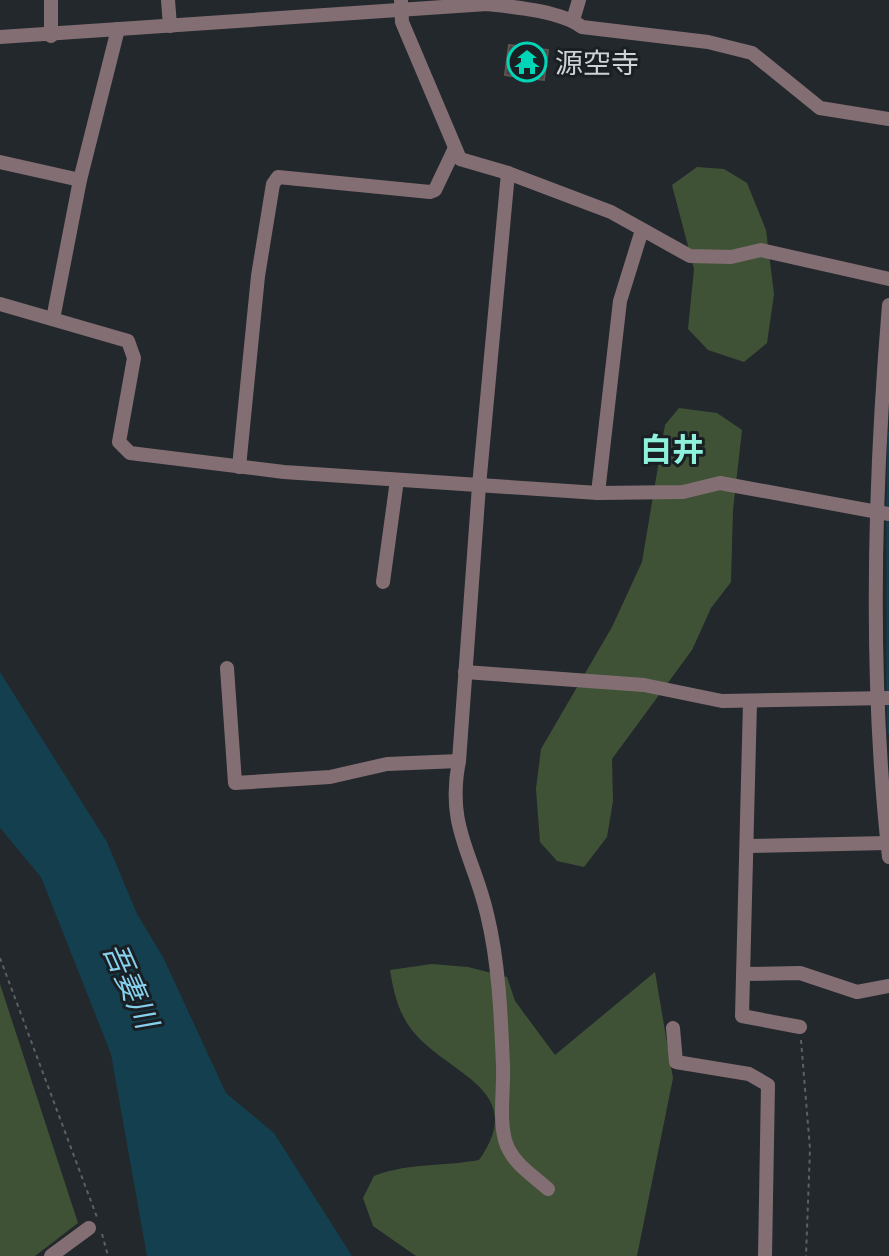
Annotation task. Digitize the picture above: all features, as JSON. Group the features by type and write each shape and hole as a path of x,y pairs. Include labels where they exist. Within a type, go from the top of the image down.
{"street":[{"path":"51,0 51,36"},
{"path":"168,0 170,26"},
{"path":"573,20 579,0"},
{"path":"0,37 51,36 401,5 487,4 528,9 573,20 582,27 708,42 752,53 820,108 889,119"},
{"path":"401,5 402,22 460,159 508,173 611,212 690,256 731,257 761,250 889,279"},
{"path":"53,319 80,180 118,29"},
{"path":"239,467 258,276 273,184 278,177 430,192 435,190 454,150"},
{"path":"0,162 80,180"},
{"path":"508,173 479,486 459,761 453,793 455,817 487,914 493,950 503,1066 504,1138 513,1159 548,1189"},
{"path":"598,493 620,301 642,230"},
{"path":"0,304 128,341 134,358 119,442 130,453 239,467 598,493 683,492 720,483 884,513"},
{"path":"747,846 888,850 883,697 889,305"},
{"path":"383,582 397,480"},
{"path":"227,668 235,783 330,777 387,764 459,761"},
{"path":"465,672 644,685 700,699 750,702 883,697"},
{"path":"750,702 742,1016 800,1027"},
{"path":"743,974 800,973 857,992 889,986"},
{"path":"673,1028 676,1062 749,1074 768,1085 765,1256"},
{"path":"51,1256 89,1228"}],"path":[{"path":"0,958 82,1171 108,1256"},
{"path":"800,1027 810,1149 806,1256"}],"green space":[{"path":"697,167 724,169 747,183 766,230 774,294 767,343 744,362 708,350 688,329 694,269 672,185"},
{"path":"679,408 717,413 742,430 733,510 731,582 711,608 692,650 612,759 613,801 607,837 584,867 557,861 540,842 536,789 541,749 612,627 642,562 665,425"},
{"path":"432,964 468,967 507,977 515,1001 555,1055 655,972 673,1078 637,1256 416,1256 373,1226 363,1198 374,1176 401,1169 479,1160 492,1135 495,1114 488,1097 475,1082 421,1040 407,1023 398,1004 390,970"},
{"path":"0,984 78,1223 35,1256 0,1256"}],"water":[{"name":"吾妻川","path":"0,672 107,842 137,914 163,957 226,1093 274,1133 352,1256 147,1256 111,1054 41,877 0,828"}],"building":[{"name":"源空寺","path":"509,45 548,50 544,80 505,75"}],"waterway":[{"path":"888,509 889,433"},
{"path":"888,517 888,693"},
{"path":"888,701 889,733"}],"place":[{"name":"源空寺","path":"527,62"}],"district":[{"name":"白井","path":"672,449"}]}
